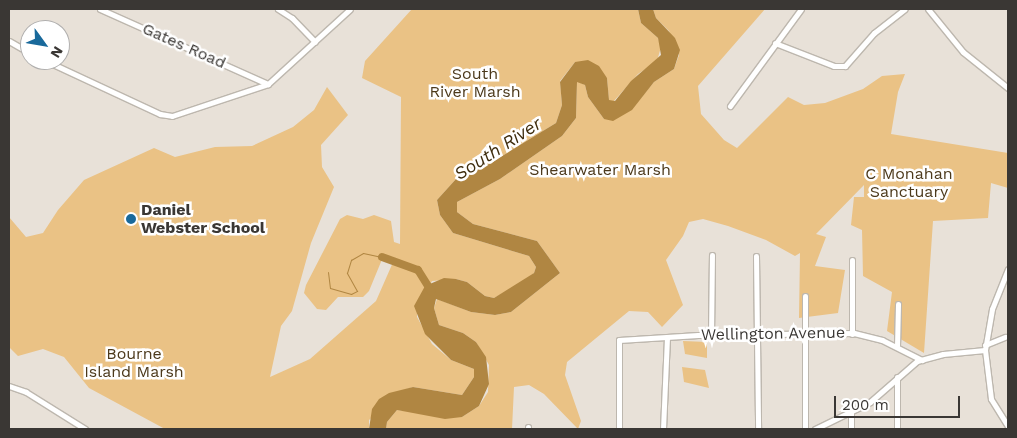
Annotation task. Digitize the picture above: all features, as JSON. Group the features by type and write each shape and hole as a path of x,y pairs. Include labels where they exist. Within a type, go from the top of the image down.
{"street":[{"name":"Gates Road","path":"100,9 268,84"},
{"path":"278,9 292,18 315,42"},
{"path":"66,70 168,116 268,84 350,9"},
{"path":"730,106 801,9"},
{"path":"776,43 834,66 845,66 874,33 905,9"},
{"path":"928,9 967,56 1008,88"},
{"path":"9,41 20,47"},
{"path":"711,335 712,255"},
{"path":"756,256 758,429"},
{"path":"852,260 852,334"},
{"path":"1008,269 992,309 985,348 991,399 1008,426"},
{"path":"805,296 805,429"},
{"path":"897,346 898,304"},
{"name":"Wellington Avenue","path":"619,429 619,340 667,336 852,334 897,346 922,360"},
{"path":"663,429 667,336"},
{"path":"815,429 870,402 897,377 922,360 985,348 1004,337"},
{"path":"897,377 897,429"},
{"path":"9,386 26,392 85,429"},
{"path":"851,412 851,429"}],"green space":[{"path":"412,9 638,9 641,23 658,38 661,47 657,61 638,74 613,102 609,101 607,78 575,62 560,81 562,105 556,123 489,164 456,179 437,200 440,215 453,233 529,256 536,267 534,273 520,284 494,298 485,296 467,282 456,279 432,281 417,310 417,317 432,344 451,360 474,369 474,377 462,395 413,387 404,390 369,420 369,429 165,429 89,388 64,357 43,349 18,356 9,347 9,217 26,237 43,233 58,210 84,180 154,148 175,157 215,147 252,146 293,127 314,110 327,87 348,115 321,145 322,167 334,187 311,243 292,311 281,326 270,377 310,359 376,301 394,260 383,257 369,291 363,297 338,297 326,310 317,309 304,293 306,285 340,219 347,215 363,219 374,215 391,221 394,242 400,244 401,97 362,78 365,61"},
{"path":"653,9 765,9 698,86 701,114 724,140 737,148 788,97 804,105 825,103 863,89 882,76 905,74 898,92 891,134 1008,153 1008,188 991,183 988,218 933,221 924,353 887,331 892,292 863,276 862,230 851,225 854,197 864,197 864,185 816,234 826,237 815,266 845,270 838,313 799,318 800,253 795,256 766,240 703,219 689,222 683,236 666,260 683,305 662,327 648,312 629,311 567,362 565,375 581,421 578,429 544,394 529,385 514,387 512,429 386,429 387,422 397,410 462,417 479,406 488,392 489,365 476,342 463,333 439,325 434,308 437,299 471,312 495,315 511,312 560,273 537,241 473,224 457,212 457,202 500,179 562,136 576,118 577,81 585,85 588,97 604,119 631,110 654,82 674,69 679,55 669,31 656,18"},
{"path":"683,341 707,342 707,358 685,354"},
{"path":"682,367 705,370 709,388 684,382"}],"shaded area":[{"path":"638,9 653,9 656,18 675,38 680,50 674,69 654,82 632,110 613,121 604,119 588,97 585,85 577,82 576,118 562,136 500,179 457,202 457,212 473,224 537,241 560,273 511,312 495,315 471,312 436,299 434,308 439,325 463,333 476,342 486,357 489,384 479,406 462,417 445,419 397,410 387,422 386,429 369,429 372,409 379,399 389,393 413,387 462,395 474,377 474,369 451,360 425,334 414,306 425,286 444,278 456,279 467,282 485,296 494,298 534,273 536,267 529,256 453,233 440,215 437,200 456,179 489,164 556,123 562,105 560,82 575,62 588,60 599,66 607,78 609,100 615,101 631,81 661,55 658,38 641,23"}],"waterway":[{"path":"328,272 330,288 351,294 357,291 347,273 351,260 363,253 382,257"},
{"path":"382,257 418,270 431,291"}],"place":[{"name":"Daniel Webster School","path":"131,219"}],"park label":[{"name":"South River Marsh","path":"475,83"},
{"name":"Shearwater Marsh","path":"600,170"},
{"name":"C Monahan Sanctuary","path":"909,183"},
{"name":"Bourne Island Marsh","path":"134,363"}],"water label":[{"name":"South River","path":"498,149"}]}
